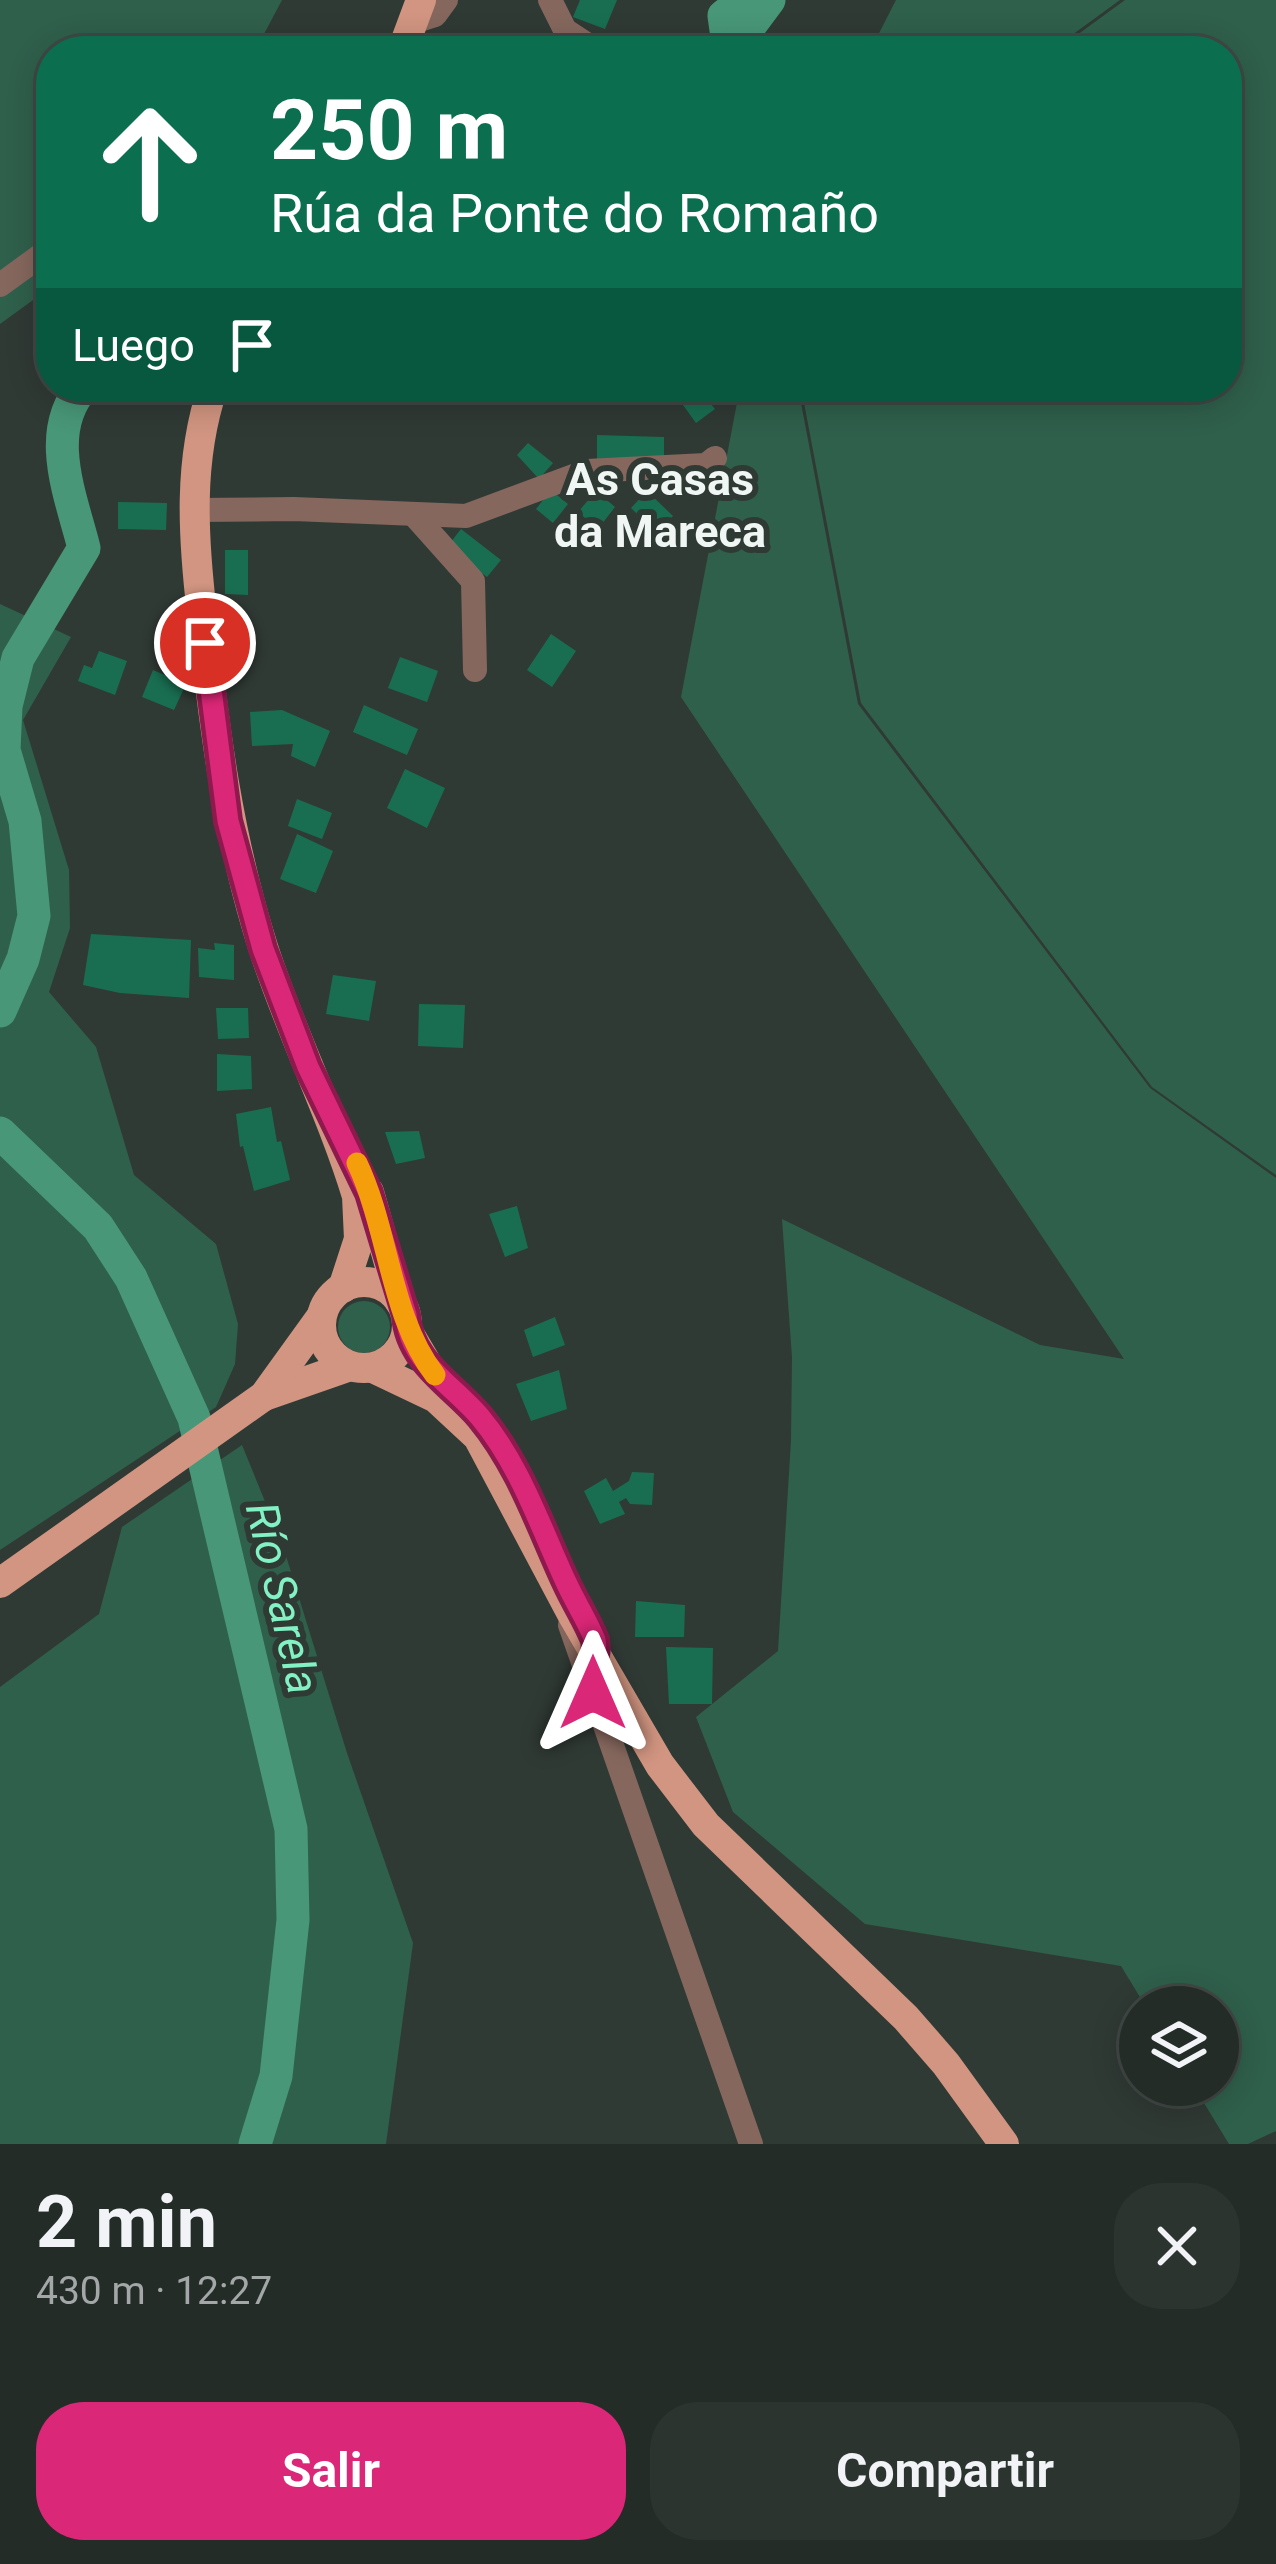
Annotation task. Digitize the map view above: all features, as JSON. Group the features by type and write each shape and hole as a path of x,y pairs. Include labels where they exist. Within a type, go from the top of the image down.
{"main road":[{"path":"209,402 197,453 194,510 209,688 228,821 263,949 350,1174 359,1210 357,1251 343,1288"},
{"path":"0,1583 264,1396 362,1367 398,1351 404,1316 365,1182 321,1096"},
{"path":"264,1396 326,1304 343,1288 362,1282 377,1284 404,1316 440,1381 494,1436 662,1745 719,1835"},
{"path":"321,1317 325,1344 332,1355 436,1398 465,1421 491,1456 554,1578 592,1666 691,1810 905,2018 946,2064 1004,2144"}],"street":[{"path":"412,24 435,15 446,0"},
{"path":"550,0 565,30 574,36"},
{"path":"0,285 36,259"},
{"path":"194,510 294,508 446,517 484,511 587,471 706,465 716,458"},
{"path":"415,516 473,580 475,670"},
{"path":"551,1543 595,1640 592,1666 751,2144"}],"green space":[{"path":"0,0 282,0 263,36 36,36 36,298 0,324"},
{"path":"896,0 1120,0 1071,36 878,36"},
{"path":"1125,0 1276,0 1276,1175 1152,1087 861,703 804,402 1242,402 1242,36 1076,36"},
{"path":"737,402 801,402 858,704 1150,1088 1276,1178 1276,2131 1248,2144 1229,2144 1206,2106 1239,2106 1239,1986 1133,1986 1121,1966 865,1924 733,1812 696,1717 778,1651 792,1357 782,1219 1040,1345 1124,1359 681,697"},
{"path":"0,604 71,637 23,720 69,870 70,928 49,992 96,1047 134,1175 216,1244 238,1324 235,1364 216,1407 0,1550"},
{"path":"364,1301 382,1309 390,1327 382,1345 364,1353 346,1345 338,1327 346,1309"},
{"path":"242,1445 282,1543 413,1943 386,2144 0,2144 0,1687 99,1614 122,1527"}],"building":[{"path":"580,0 617,0 605,29 573,17"},
{"path":"681,402 714,402 715,409 696,423"},
{"path":"597,435 664,437 664,459 597,462"},
{"path":"528,443 553,463 539,479 517,455"},
{"path":"551,490 568,504 553,523 536,509"},
{"path":"596,491 615,507 598,529 578,512"},
{"path":"647,491 673,516 657,533 631,508"},
{"path":"118,502 167,503 166,530 118,529"},
{"path":"461,529 501,560 487,577 447,547"},
{"path":"225,550 248,550 248,595 225,594"},
{"path":"551,634 576,651 552,687 527,670"},
{"path":"99,651 127,661 115,695 78,681 84,665 92,668"},
{"path":"400,657 438,671 427,702 388,688"},
{"path":"153,670 186,684 174,710 142,697"},
{"path":"364,705 418,729 407,755 353,732"},
{"path":"282,710 330,731 315,767 291,756 293,744 252,746 250,712"},
{"path":"405,769 445,788 427,828 387,808"},
{"path":"297,799 332,813 322,839 288,826"},
{"path":"297,834 333,851 316,893 280,879"},
{"path":"91,934 191,940 189,998 83,985"},
{"path":"214,943 234,945 234,980 199,977 198,948 215,950"},
{"path":"333,975 376,981 369,1021 326,1014"},
{"path":"419,1004 465,1005 463,1048 418,1046"},
{"path":"216,1008 248,1008 249,1038 218,1039"},
{"path":"217,1054 251,1056 252,1089 217,1091"},
{"path":"271,1107 290,1180 254,1191 240,1147 236,1114"},
{"path":"419,1131 425,1158 396,1164 385,1132"},
{"path":"517,1206 528,1248 505,1257 489,1214"},
{"path":"555,1317 565,1345 533,1357 524,1330"},
{"path":"559,1370 567,1409 531,1421 516,1384"},
{"path":"632,1472 654,1473 652,1505 630,1504 626,1498 619,1502 625,1514 600,1524 584,1491 606,1478 613,1491 629,1481"},
{"path":"636,1601 685,1605 684,1637 635,1637"},
{"path":"666,1647 713,1648 712,1704 669,1704"}],"waterway":[{"path":"727,36 724,16 744,0"},
{"name":"Río Sarela","path":"742,36 769,0"},
{"name":"Río Sarela","path":"0,1011 23,959 34,916 25,821 4,750 6,706 18,658 84,548 67,486 62,444 73,402"},
{"name":"Río Sarela","path":"0,1133 98,1227 131,1278 194,1418 291,1829 293,1920 276,2076 255,2144"}],"slow traffic":[{"path":"357,1163 393,1270 407,1330 435,1375"}],"district":[{"name":"As Casas da Mareca","path":"660,505"}],"route":[{"path":"205,643 228,821 263,949 299,1046 369,1193 407,1330 430,1369 478,1415 513,1467 595,1640 596,1654 588,1673 593,1693"}]}
